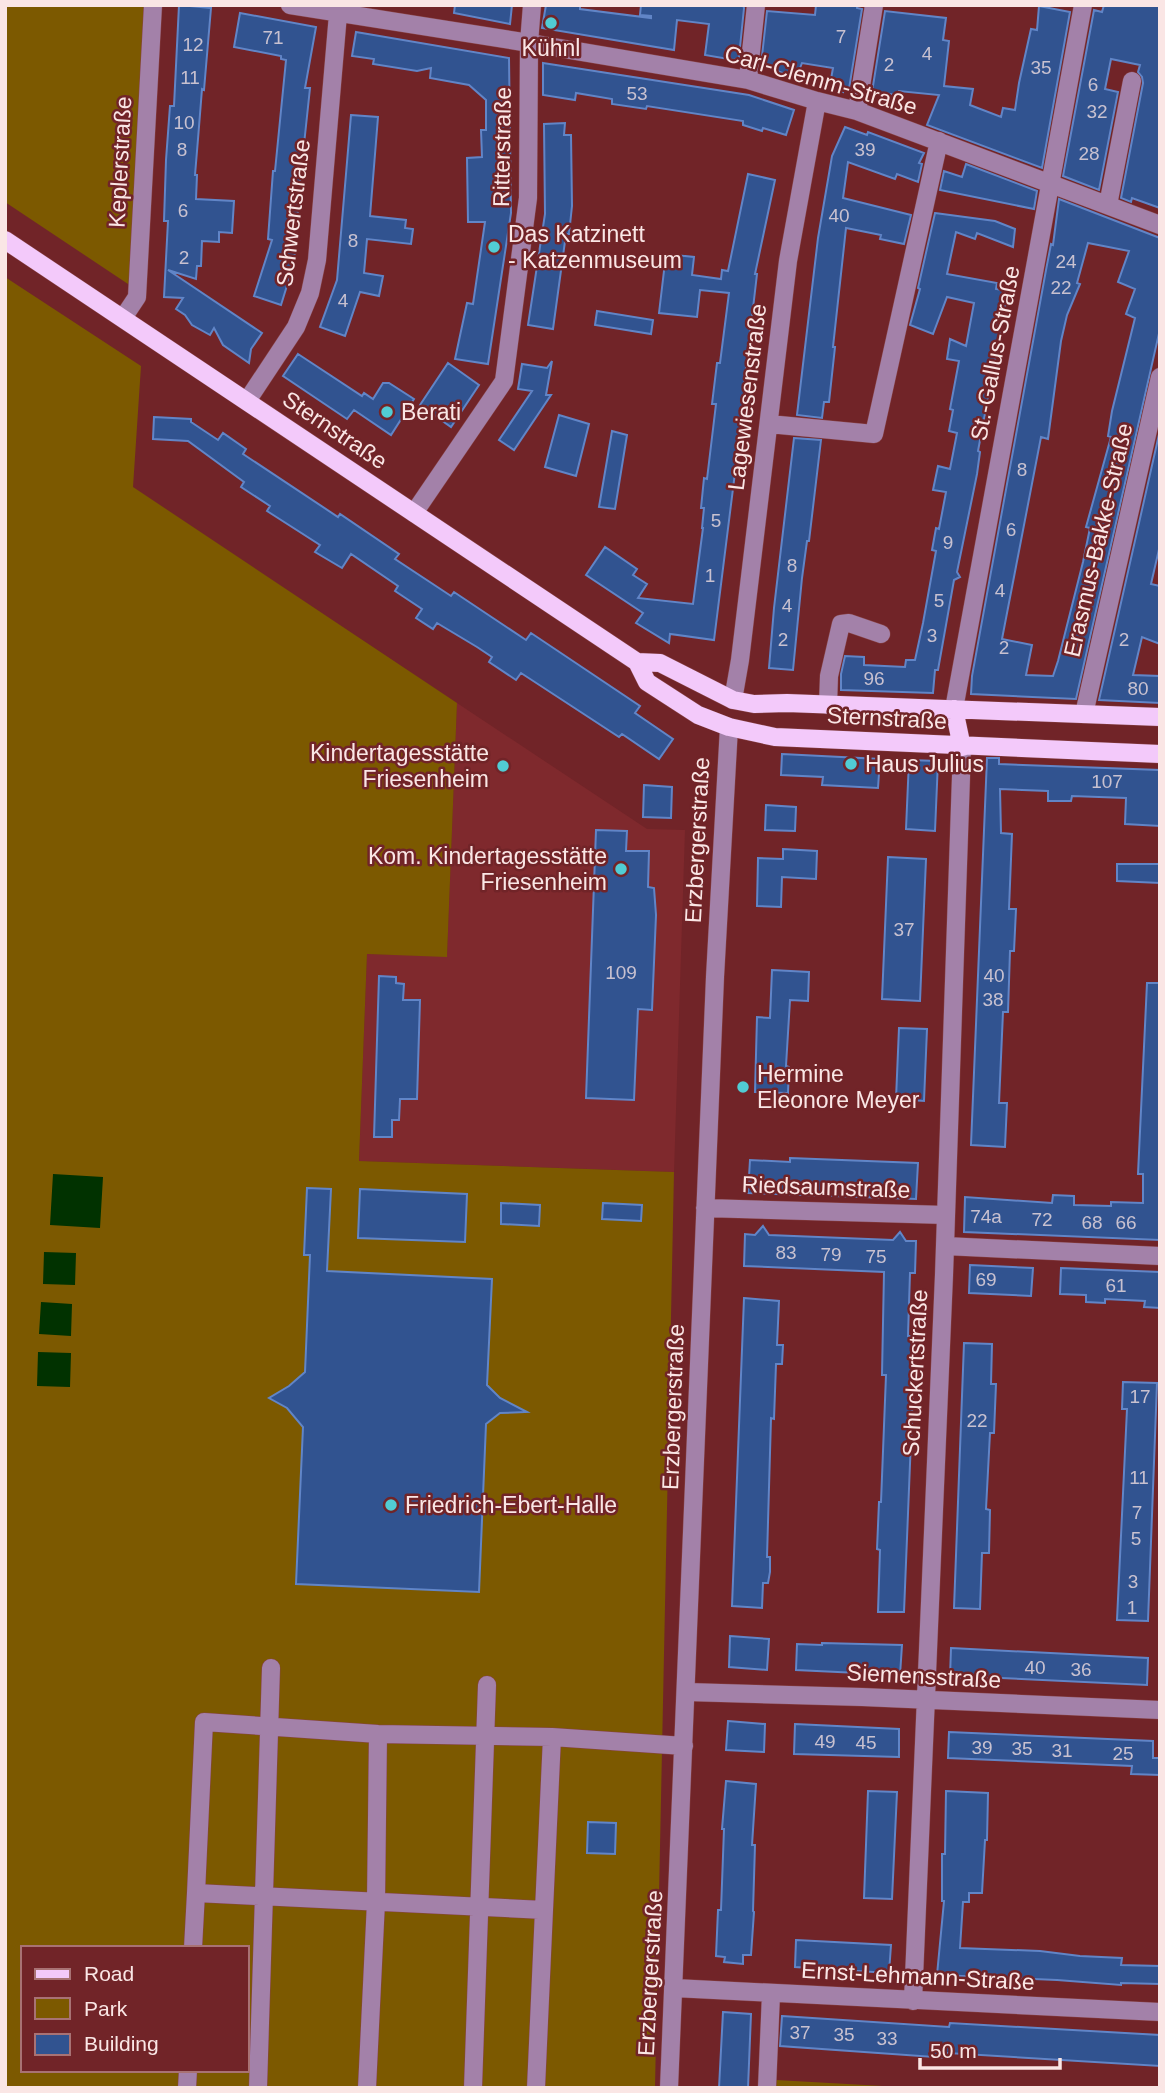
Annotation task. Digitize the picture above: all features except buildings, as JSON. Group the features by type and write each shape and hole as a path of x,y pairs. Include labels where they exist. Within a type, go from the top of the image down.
{"main road":[{"name":"Sternstraße","path":"5,240 637,662 647,682 698,715 729,727 775,737 1160,754"},
{"name":"Sternstraße","path":"637,662 660,663 733,700 754,704 1160,717"},
{"path":"729,727 733,700"},
{"path":"954,709 962,747"}],"street":[{"name":"Keplerstraße","path":"123,318 136,297 153,5"},
{"name":"Carl-Clemm-Straße","path":"290,5 748,80 857,111 1160,225"},
{"name":"Ritterstraße","path":"414,513 504,381 527,198 529,43 533,5"},
{"path":"748,80 756,5"},
{"path":"857,111 874,5"},
{"name":"St.-Gallus-Straße","path":"954,709 1083,5"},
{"name":"Schwertstraße","path":"247,401 296,327 310,293 317,260 338,14"},
{"path":"1108,205 1132,81"},
{"name":"Lagewiesenstraße","path":"733,700 742,647 788,261 817,101"},
{"path":"769,424 874,434 939,141"},
{"name":"Erasmus-Bakke-Straße","path":"1084,714 1160,377"},
{"path":"828,705 830,676 841,624 849,623 881,634"},
{"name":"Erzbergerstraße","path":"669,2088 715,977 729,727"},
{"name":"Schuckertstraße","path":"913,2001 945,1246 962,747"},
{"name":"Riedsaumstraße","path":"705,1208 946,1215"},
{"path":"945,1246 1160,1256"},
{"path":"258,2088 271,1668"},
{"path":"473,2088 486,1685"},
{"name":"Siemensstraße","path":"687,1692 1160,1710"},
{"path":"193,1946 204,1722 378,1734 552,1737 684,1746"},
{"path":"367,2088 376,1902 378,1734"},
{"path":"536,2088 552,1737"},
{"path":"196,1893 544,1910"},
{"name":"Ernst-Lehmann-Straße","path":"674,1988 1160,2012"},
{"path":"767,2088 771,1994"}],"shaded area":[{"path":"457,703 647,829 685,830 674,1172 359,1161 367,954 447,956"},
{"path":"53,1174 103,1177 100,1228 50,1225"},
{"path":"44,1252 76,1253 75,1285 43,1284"},
{"path":"41,1302 72,1304 71,1336 39,1334"},
{"path":"38,1352 71,1353 70,1387 37,1386"}],"green space":[{"path":"5,5 147,5 131,286 5,202"},
{"path":"5,277 141,366 133,487 457,703 447,957 367,954 359,1161 674,1172 655,2088 5,2088"},
{"path":"776,2080 901,2087 901,2088 776,2088"}],"place":[{"name":"Kühnl","path":"551,23"},
{"name":"Das Katzinett - Katzenmuseum","path":"494,247"},
{"name":"Berati","path":"387,412"},
{"name":"Haus Julius","path":"851,764"},
{"name":"Kindertagesstätte Friesenheim","path":"503,766"},
{"name":"Kom. Kindertagesstätte Friesenheim","path":"621,869"},
{"name":"Hermine Eleonore Meyer","path":"743,1087"},
{"name":"Friedrich-Ebert-Halle","path":"391,1505"}]}
